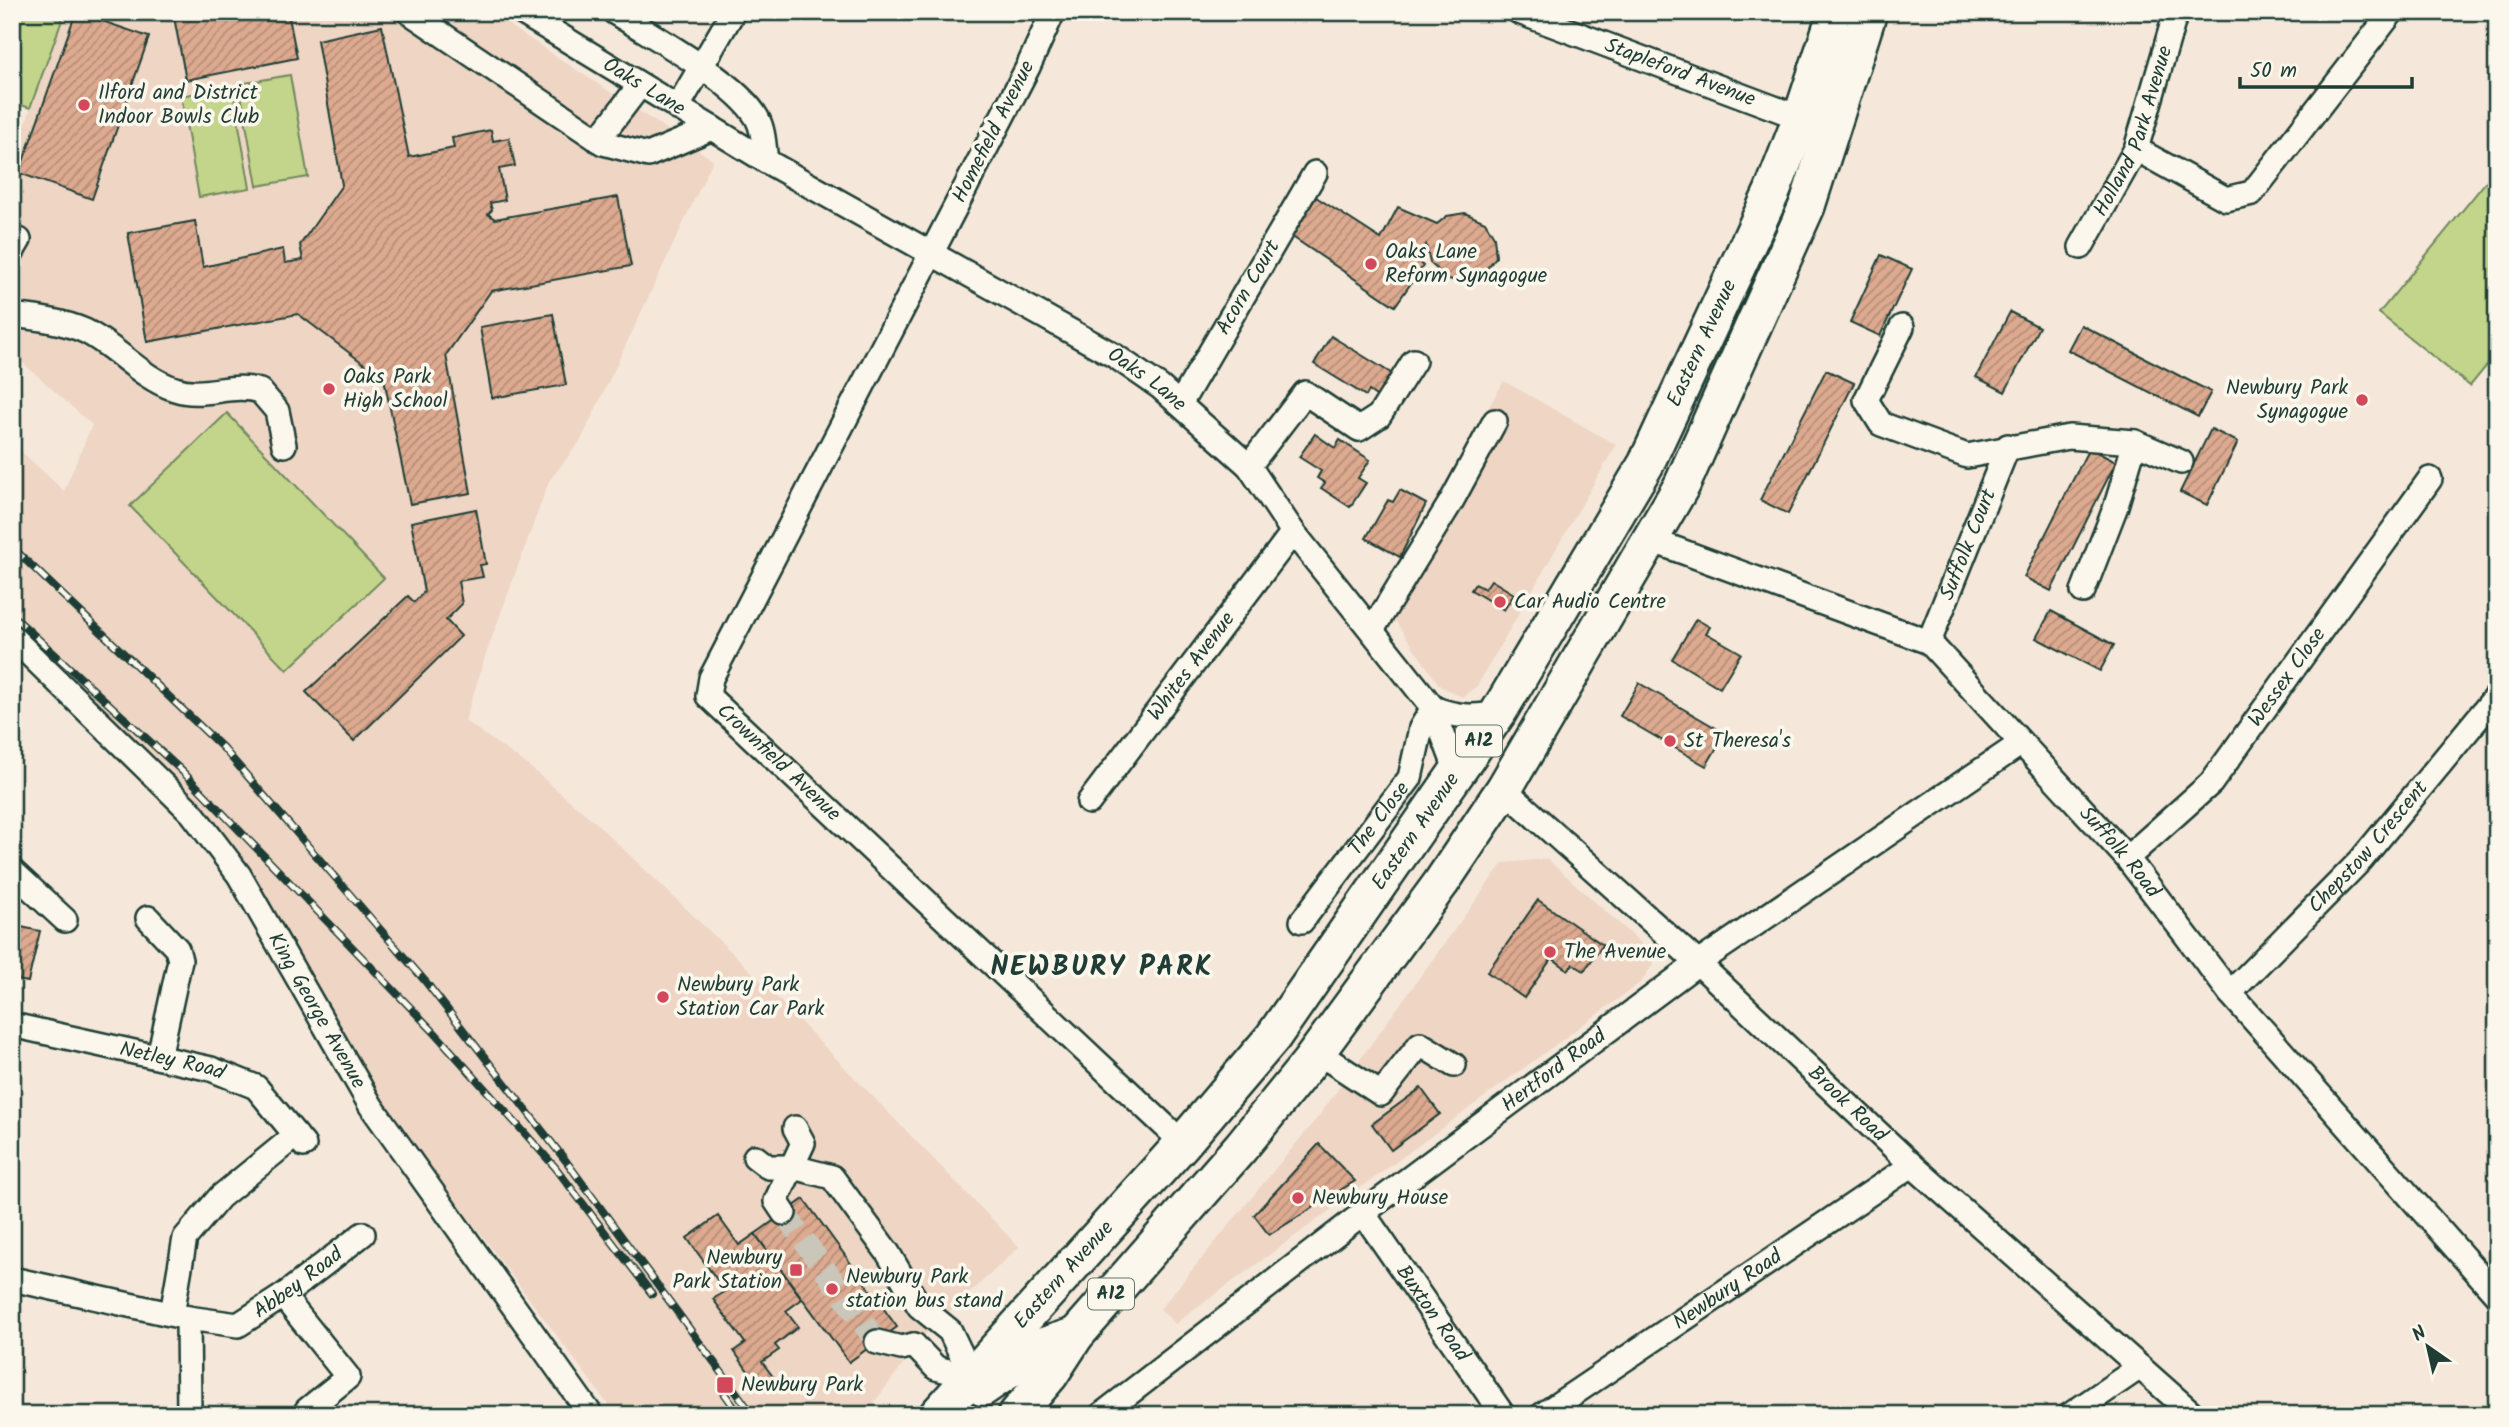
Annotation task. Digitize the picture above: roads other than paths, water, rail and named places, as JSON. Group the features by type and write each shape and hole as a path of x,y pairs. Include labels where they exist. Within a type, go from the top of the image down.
{"highway":[{"name":"Eastern Avenue","path":"937,1415 979,1393 1273,1037 1498,713 1646,464 1772,192 1801,118 1836,12"},
{"name":"Eastern Avenue","path":"1016,1415 1050,1375 1076,1335 1241,1147 1317,1052 1441,883 1504,789 1682,485 1807,206 1869,12"},
{"path":"979,1393 1021,1362 1030,1350 1076,1335"}],"street":[{"path":"409,12 598,140 648,155 712,128"},
{"name":"Oaks Lane","path":"521,12 766,161 933,251 1115,356 1180,404 1249,466 1293,532 1433,708 1458,772"},
{"path":"614,12 701,66 751,108 759,122 766,161"},
{"path":"677,108 733,12"},
{"name":"Homefield Avenue","path":"933,251 1053,12"},
{"name":"Stapleford Avenue","path":"1519,12 1801,118"},
{"name":"Holland Park Avenue","path":"2081,247 2136,149 2176,12"},
{"path":"2136,149 2226,199 2252,193 2392,12"},
{"path":"598,140 640,85"},
{"name":"Acorn Court","path":"1180,404 1315,173"},
{"name":"Crownfield Avenue","path":"933,251 711,678 708,696 1183,1143"},
{"path":"12,314 86,331 151,377 176,390 202,393 243,388 260,391 276,411 284,445"},
{"name":"Suffolk Court","path":"1902,327 1866,400 1881,424 1967,456 2008,446 2069,437 2135,442 2181,462"},
{"path":"1249,466 1305,393 1359,429 1379,416 1414,361"},
{"path":"1372,631 1451,502 1495,421"},
{"path":"2083,591 2116,506 2135,442"},
{"name":"Suffolk Court","path":"1929,642 2008,446"},
{"name":"Wessex Close","path":"2127,859 2211,783 2430,479"},
{"name":"Whites Avenue","path":"1089,802 1293,532"},
{"name":"Suffolk Road","path":"1648,539 1929,642 2127,859 2230,993 2497,1294"},
{"name":"King George Avenue","path":"12,637 192,813 239,876 371,1106 591,1415"},
{"name":"Chepstow Crescent","path":"2230,993 2361,860 2497,695"},
{"path":"1433,708 1454,716 1476,717 1498,713"},
{"name":"The Close","path":"1302,921 1410,778 1419,735 1433,708"},
{"name":"Hertford Road","path":"1101,1415 1363,1213 1698,963 2020,744"},
{"name":"Brook Road","path":"1504,789 1698,963 1912,1164 2194,1415"},
{"path":"12,871 65,920"},
{"path":"148,918 177,949 180,960 159,1057"},
{"name":"Netley Road","path":"12,1025 211,1069 256,1087 300,1140 220,1197 185,1238 180,1316"},
{"path":"1317,1052 1381,1094 1420,1044 1454,1065"},
{"path":"784,1213 776,1201 803,1143 795,1128"},
{"path":"755,1157 768,1167 793,1167 832,1177 888,1253 919,1306 950,1331 979,1393"},
{"name":"Newbury Road","path":"1542,1415 1912,1164"},
{"name":"Buxton Road","path":"1363,1213 1503,1415"},
{"name":"Abbey Road","path":"12,1279 180,1316 238,1325 283,1296 363,1234"},
{"path":"283,1296 348,1377 307,1410"},
{"path":"914,1345 919,1306"},
{"path":"180,1316 188,1415"},
{"path":"877,1342 901,1348 914,1345"},
{"path":"914,1345 936,1368 979,1393"},
{"path":"2070,1415 2140,1367"}],"tunnel":[{"path":"784,1213 877,1342"}],"railway":[{"path":"12,547 223,748 425,981 566,1161 753,1415"},
{"path":"12,615 183,772 435,1033 555,1167 652,1294"},
{"path":"724,1393 740,1415"}],"place":[{"name":"Ilford and District Indoor Bowls Club","path":"84,105"},
{"name":"Oaks Lane Reform Synagogue","path":"1371,264"},
{"name":"Oaks Park High School","path":"329,389"},
{"name":"Newbury Park Synagogue","path":"2362,400"},
{"name":"Car Audio Centre","path":"1500,602"},
{"name":"St Theresa's","path":"1670,741"},
{"name":"The Avenue","path":"1550,952"},
{"name":"Newbury Park Station Car Park","path":"663,997"},
{"name":"Newbury House","path":"1298,1198"},
{"name":"Newbury Park Station","path":"796,1270"},
{"name":"Newbury Park station bus stand","path":"832,1289"},
{"name":"Newbury Park","path":"725,1385"}],"district":[{"name":"NEWBURY PARK","path":"1102,967"}]}
